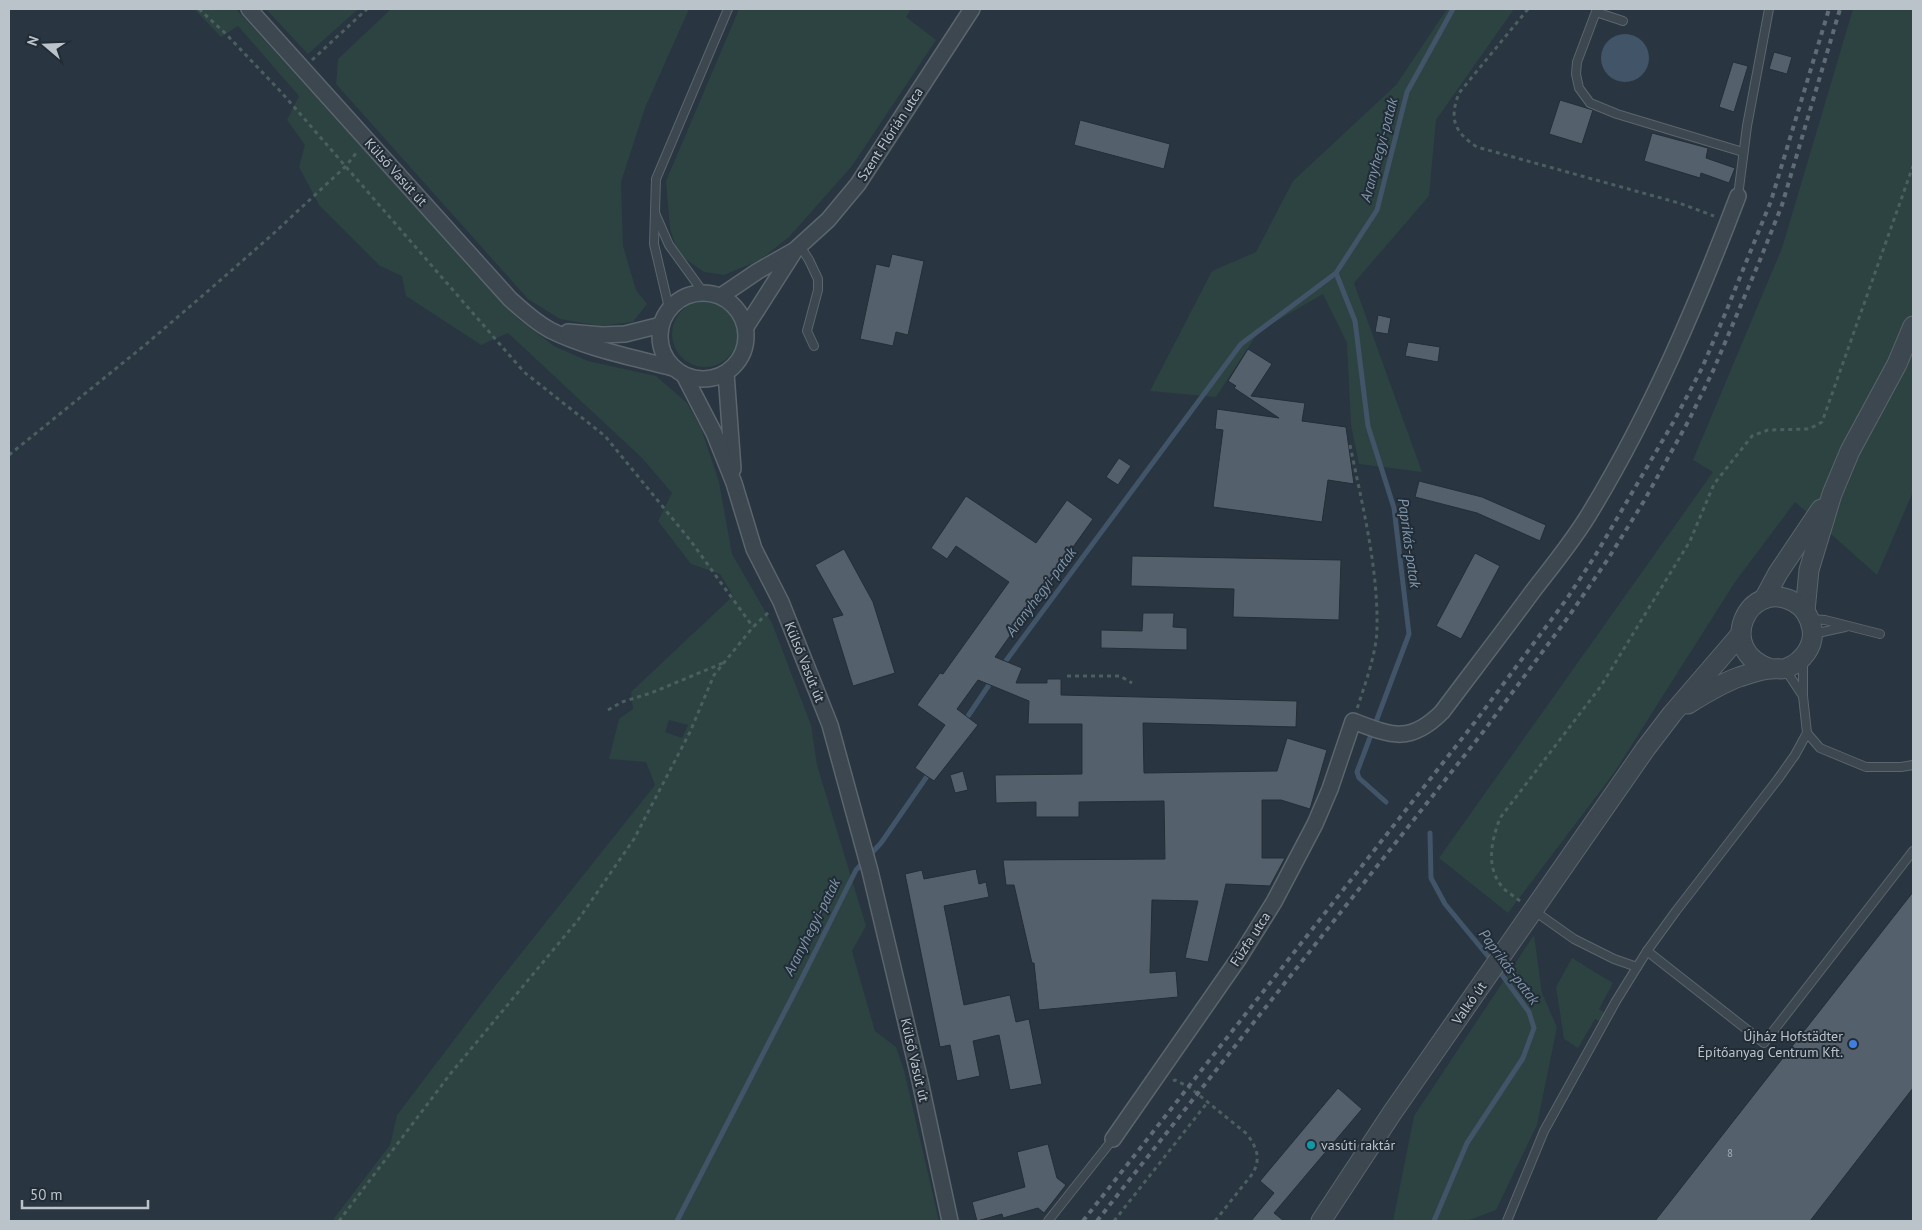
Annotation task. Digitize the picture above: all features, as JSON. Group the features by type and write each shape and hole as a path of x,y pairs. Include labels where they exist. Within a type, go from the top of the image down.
{"street":[{"name":"Külső Vasút út","path":"249,9 510,299 532,318 550,330 599,349 679,372 714,433 734,483 754,549 780,602 830,726 870,871 920,1082 950,1221"},
{"name":"Szent Flórián utca","path":"746,327 798,248 828,220 858,184 972,9"},
{"path":"1360,724 1391,733 1412,734 1428,726 1442,712 1570,543 1591,512 1633,435 1662,376 1738,196"},
{"name":"Szent Flórián utca","path":"721,296 766,266 798,248"},
{"path":"703,292 721,296 735,306 746,327 747,336 744,351 736,364 726,373 710,379 697,379 679,372 665,357 660,344 660,325 669,308 683,297 703,292"},
{"name":"Külső Vasút út","path":"550,330 602,335 625,334 660,325"},
{"path":"1672,714 1716,687 1738,678 1778,669 1803,656 1810,646 1809,570 1832,494 1850,451 1897,364 1913,326"},
{"name":"Külső Vasút út","path":"726,373 734,483"},
{"path":"1764,599 1778,572 1832,494"},
{"path":"1778,669 1753,661 1742,644 1740,635 1741,623 1746,613 1754,604 1764,599 1786,598 1797,603 1809,621"},
{"name":"Valkó út","path":"1321,1221 1392,1113 1646,748 1672,714 1740,635"},
{"name":"Fűzfa utca","path":"1113,1140 1239,958 1274,902 1315,824 1360,724"}],"lane":[{"path":"669,308 654,244 653,209 656,179 728,9"},
{"path":"1738,196 1743,152 1769,9"},
{"path":"1623,21 1596,10 1577,62 1576,74 1579,88 1590,103 1617,114 1743,152"},
{"path":"653,209 669,245 703,292"},
{"path":"798,248 810,260 818,279 818,290 807,331 814,346"},
{"path":"1809,621 1826,620 1880,634"},
{"path":"1809,621 1847,626"},
{"path":"1507,1221 1544,1131 1637,967 1647,951 1795,756 1807,733 1803,696 1803,656"},
{"path":"1778,669 1803,696"},
{"path":"1807,733 1820,748 1866,766 1901,767 1913,765"},
{"path":"1647,951 1764,1043 1913,851"},
{"path":"1533,910 1574,939 1614,959 1637,967"},
{"path":"1048,1221 1113,1140"}],"path":[{"path":"199,9 282,93 524,372 605,436 690,540 754,627"},
{"path":"303,69 368,9"},
{"path":"1528,9 1459,93 1453,117 1456,128 1464,139 1477,148 1679,203 1728,221"},
{"path":"9,455 194,303 273,234 346,166"},
{"path":"1533,910 1504,888 1495,874 1490,852 1500,818 1601,686 1690,541 1714,484 1752,436 1768,430 1808,429 1822,422 1913,166"},
{"path":"1350,445 1373,562 1377,628 1360,724"},
{"path":"339,1221 452,1073 578,920 634,839 690,732 714,675 754,627 780,602"},
{"path":"608,710 622,702 650,693 724,663"},
{"path":"1067,676 1120,676 1132,683"},
{"path":"1184,1084 1247,1134 1258,1152 1257,1166 1215,1221"},
{"path":"1114,1221 1207,1103"}],"green space":[{"path":"194,9 236,9 518,319 554,346 588,361 656,376 687,403 701,428 719,482 732,554 772,623 811,725 817,765 866,926 852,951 875,1031 896,1047 904,1070 939,1221 332,1221 390,1145 397,1115 495,986 655,785 646,762 609,759 619,719 633,709 631,692 733,596 720,574 691,564 658,521 672,493 642,458 508,333 481,345 406,296 402,276 380,266 319,205 299,167 305,145 287,120 299,96 238,26 221,37","holes":["669,720 688,725 682,738 665,732"]},
{"path":"266,9 358,9 308,54"},
{"path":"391,9 689,9 645,108 621,182 623,246 636,290 647,304 633,322 600,326 560,319 528,299 336,84 338,59"},
{"path":"739,9 911,9 906,17 936,40 852,166 789,237 760,260 724,275 704,272 678,254 670,228 666,181"},
{"path":"1447,9 1514,9 1436,120 1429,196 1354,283 1422,472 1359,464 1351,425 1347,343 1323,294 1259,331 1216,397 1150,391 1212,271 1256,252 1293,181 1396,85"},
{"path":"1853,9 1913,9 1913,492 1877,575 1795,502 1735,582 1614,773 1508,913 1439,858 1713,472 1693,460 1782,248"},
{"path":"705,301 717,304 728,311 735,322 738,334 735,346 728,357 717,364 705,367 693,364 682,357 675,346 672,334 675,322 682,311 693,304"},
{"path":"1534,935 1542,993 1557,1027 1537,1125 1496,1210 1467,1221 1393,1221 1414,1116"},
{"path":"1572,958 1613,983 1599,1009 1608,1015 1603,1023 1595,1019 1578,1048 1564,1039 1556,987"}],"water":[{"path":"1620,34 1630,34 1639,38 1645,44 1648,49 1648,67 1639,78 1630,82 1620,82 1611,78 1605,72 1601,63 1601,53 1605,44 1611,38"}],"building":[{"path":"1774,52 1792,57 1787,74 1769,69"},
{"path":"1733,62 1748,66 1734,112 1719,107"},
{"path":"1560,100 1593,110 1582,144 1549,134"},
{"path":"1080,120 1170,144 1164,169 1074,145"},
{"path":"1652,133 1708,148 1706,158 1735,168 1729,183 1701,173 1700,178 1644,161"},
{"path":"892,254 924,261 908,335 896,332 893,346 860,339 876,264 889,267"},
{"path":"1378,315 1391,318 1388,334 1375,332"},
{"path":"1408,342 1440,347 1438,362 1405,356"},
{"path":"1248,349 1272,364 1251,396 1305,403 1302,421 1346,427 1354,484 1328,480 1322,522 1213,507 1223,430 1215,429 1217,409 1279,418 1234,388 1236,386 1228,381"},
{"path":"1119,458 1131,466 1118,485 1106,477"},
{"path":"1419,481 1482,497 1546,525 1540,541 1477,513 1415,497"},
{"path":"966,496 1036,543 1067,500 1093,519 995,657 1022,668 1016,683 1047,683 1047,679 1061,679 1061,695 1297,701 1296,727 1143,723 1144,773 1277,771 1287,738 1327,750 1310,809 1281,800 1262,800 1262,858 1285,858 1270,886 1226,884 1208,962 1185,958 1198,901 1152,900 1150,973 1176,971 1178,997 1039,1010 1034,963 1032,963 1014,885 1006,885 1003,860 1165,859 1164,801 1079,802 1079,817 1036,817 1036,802 996,803 995,775 1082,774 1082,724 1028,724 1029,701 978,680 957,709 978,725 934,781 915,768 945,725 917,705 940,673 943,674 1009,582 956,546 947,559 931,548"},
{"path":"844,549 873,602 895,673 853,686 832,618 843,615 815,565"},
{"path":"1475,553 1500,566 1461,639 1436,626"},
{"path":"1132,556 1341,560 1339,620 1233,617 1234,589 1131,586"},
{"path":"1143,613 1174,613 1173,627 1187,628 1187,650 1101,648 1101,630 1142,631"},
{"path":"963,771 968,790 955,793 950,775"},
{"path":"976,869 979,884 986,882 989,897 944,906 964,1005 1010,995 1016,1022 1029,1019 1042,1084 1010,1090 999,1035 973,1041 980,1076 957,1081 950,1045 940,1047 905,874 922,870 924,879"},
{"name":"Újház Hofstädter Építőanyag Centrum Kft.","path":"1913,892 1913,1088 1810,1221 1655,1221"},
{"name":"vasúti raktár","path":"1338,1088 1362,1109 1274,1213 1284,1221 1251,1221 1274,1193 1260,1181"},
{"path":"1048,1144 1057,1178 1066,1185 1044,1213 1038,1208 1003,1218 1002,1214 977,1221 972,1202 1025,1187 1017,1152"}],"waterway":[{"name":"Aranyhegyi-patak","path":"1002,666 1241,344 1336,273 1377,210 1407,92 1453,9"},
{"name":"Paprikás-patak","path":"1336,273 1355,321 1368,426 1394,508 1409,634 1357,772 1359,778 1386,802"},
{"name":"Aranyhegyi-patak","path":"964,722 993,679"},
{"name":"Aranyhegyi-patak","path":"677,1221 856,870 881,843 930,772"},
{"name":"Paprikás-patak","path":"1430,833 1431,878 1445,904 1492,961"},
{"name":"Paprikás-patak","path":"1434,1221 1467,1143 1523,1058 1534,1028 1529,1012 1497,968"}],"railway":[{"path":"1083,1221 1475,722 1566,600 1595,556 1674,421 1702,368 1771,201 1829,9"},
{"path":"1097,1221 1483,732 1569,616 1608,559 1644,501 1689,420 1713,371 1782,205 1840,9"}],"place":[{"name":"Újház Hofstädter Építőanyag Centrum Kft.","path":"1853,1044"},
{"name":"vasúti raktár","path":"1311,1145"}]}
